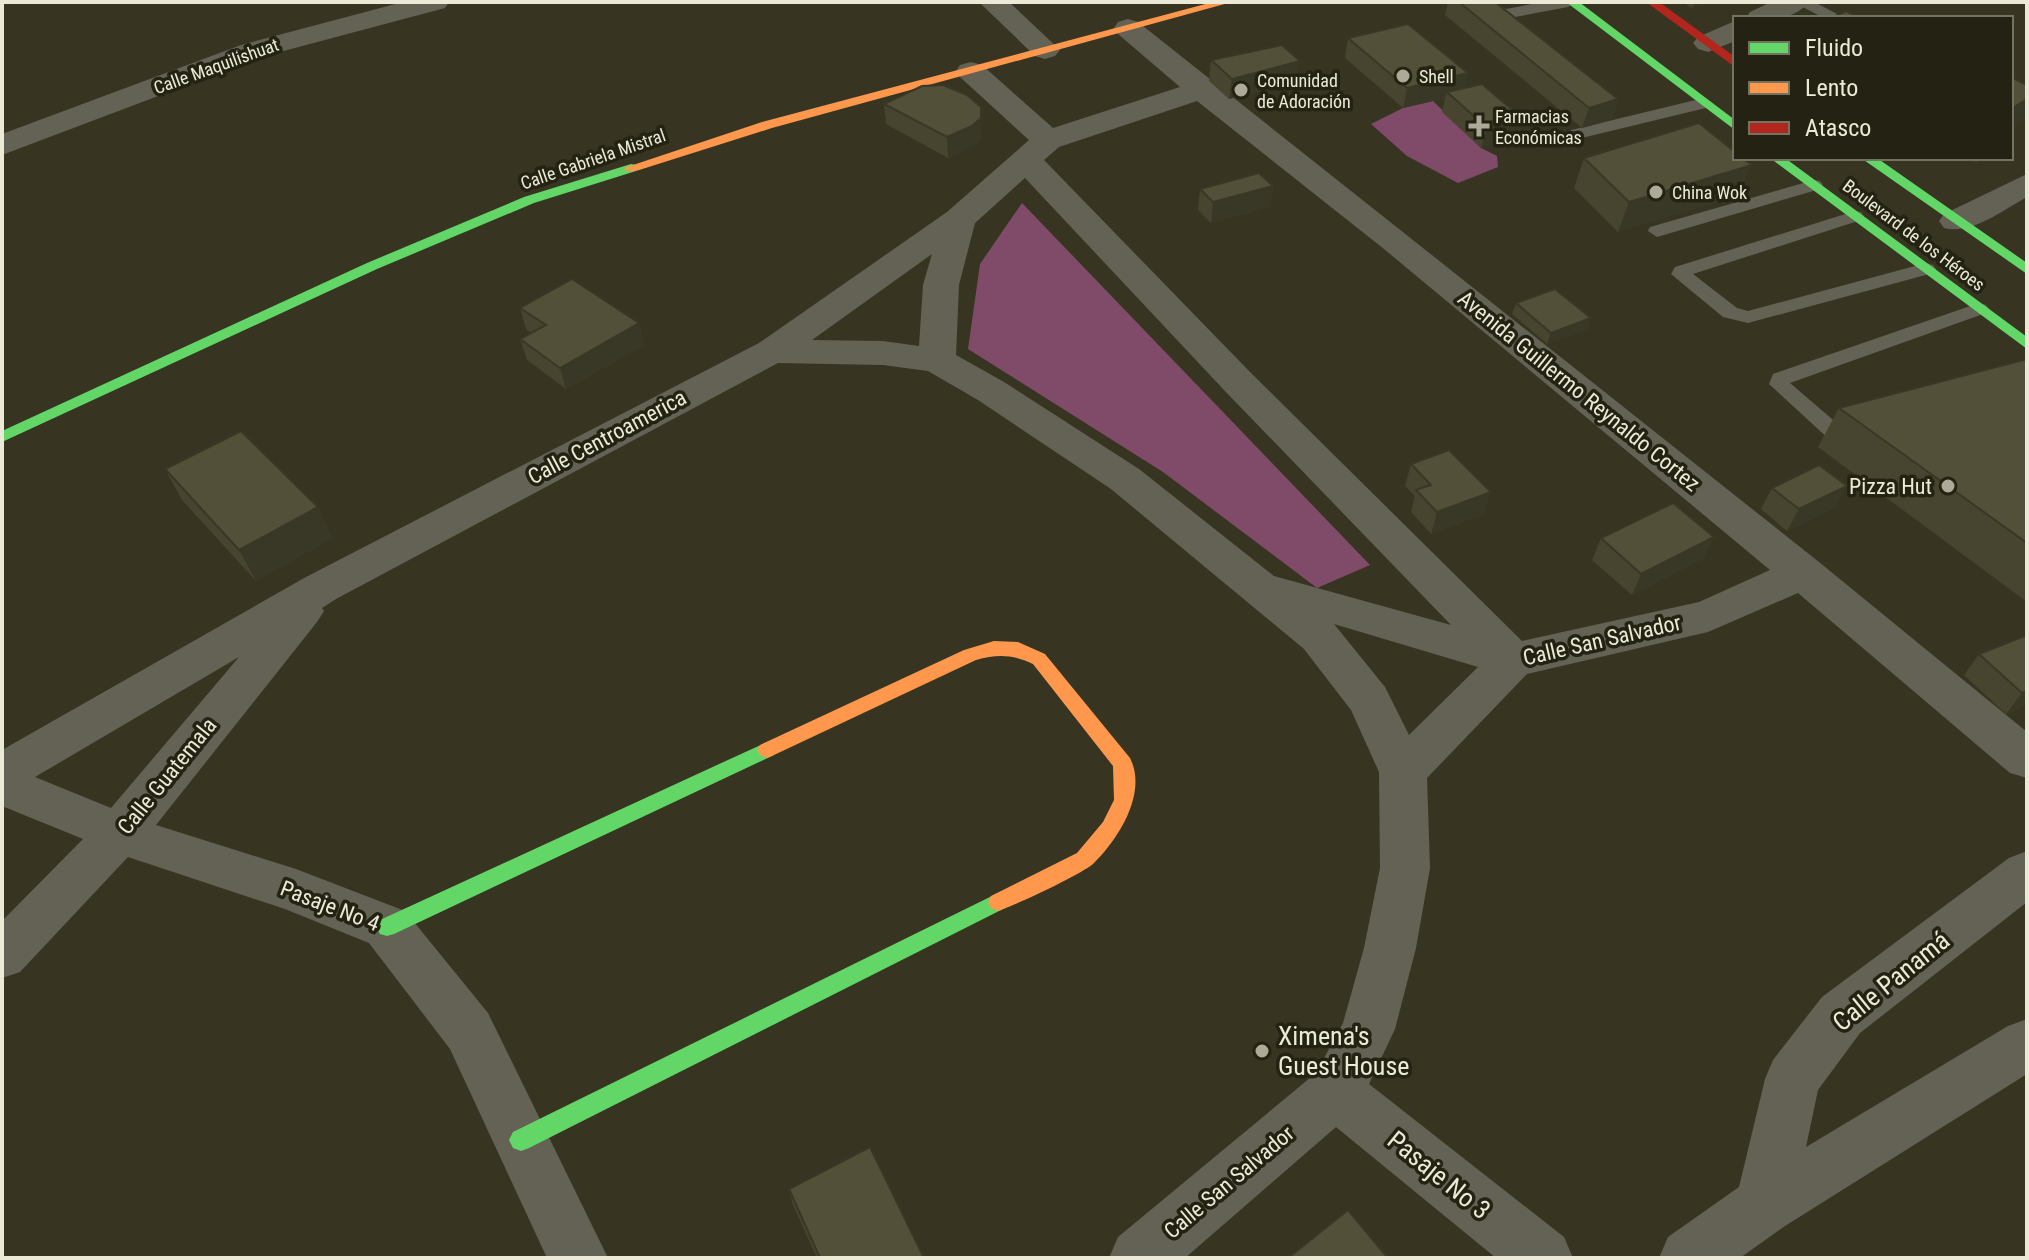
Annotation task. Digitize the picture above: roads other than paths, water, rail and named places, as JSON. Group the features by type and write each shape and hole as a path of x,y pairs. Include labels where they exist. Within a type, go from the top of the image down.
{"street":[{"path":"251,51 335,2"},
{"name":"Calle Maquilishuat","path":"2,145 251,51 435,2"},
{"path":"993,2 1045,50"},
{"name":"Calle Gabriela Mistral","path":"2,437 372,266 529,200 753,129 1226,2"},
{"path":"1570,2 1733,125"},
{"path":"1652,2 1733,62"},
{"path":"1764,16 1794,2"},
{"name":"Avenida Guillermo Reynaldo Cortez","path":"1128,28 1199,91 1319,179 1804,573 2027,759"},
{"path":"1708,43 1733,31"},
{"path":"971,71 1259,404 1513,660"},
{"name":"Calle Centroamerica","path":"2,773 321,588 772,351 959,219 1037,150 1199,91"},
{"name":"Boulevard de los Héroes","path":"1780,160 2027,344"},
{"name":"Boulevard de los Héroes","path":"1871,160 2027,270"},
{"path":"1956,221 2027,184"},
{"path":"937,360 941,285 959,219"},
{"path":"772,351 883,353 937,360 991,391 1125,479 1320,637 1369,700 1403,772"},
{"name":"Calle San Salvador","path":"1139,1258 1336,1092 1368,1029 1390,948 1405,868 1403,772 1513,660 1708,616 1804,573"},
{"path":"1260,586 1513,660"},
{"name":"Calle Guatemala","path":"2,955 60,902 120,834 321,588"},
{"path":"387,927 970,655 994,648 1018,649 1039,659 1123,764 1124,800 1110,828 1084,859 521,1140"},
{"name":"Pasaje No 4","path":"2,786 49,802 120,834 296,891 387,927 469,1031 578,1258"},
{"name":"Calle Panamá","path":"1764,1205 1793,1079 1841,1015 2027,873"},
{"path":"1689,1258 1764,1205 2027,1044"},
{"name":"Pasaje No 3","path":"1336,1092 1543,1258"}],"lane":[{"path":"1483,2 1504,14 1570,2"},
{"path":"1801,2 1832,16"},
{"path":"1565,137 1704,103"},
{"path":"1657,231 1814,185"},
{"path":"1855,216 1682,271 1681,274 1730,313 1748,317 1926,269"},
{"path":"1867,450 1852,447 1779,384 1780,379 1979,309"}],"place":[{"name":"Shell","path":"1403,76"},
{"name":"Comunidad de Adoración","path":"1241,90"},
{"name":"Farmacias Económicas","path":"1479,126"},
{"name":"China Wok","path":"1656,192"},
{"name":"Pizza Hut","path":"1948,486"},
{"name":"Ximena's Guest House","path":"1262,1051"}]}
